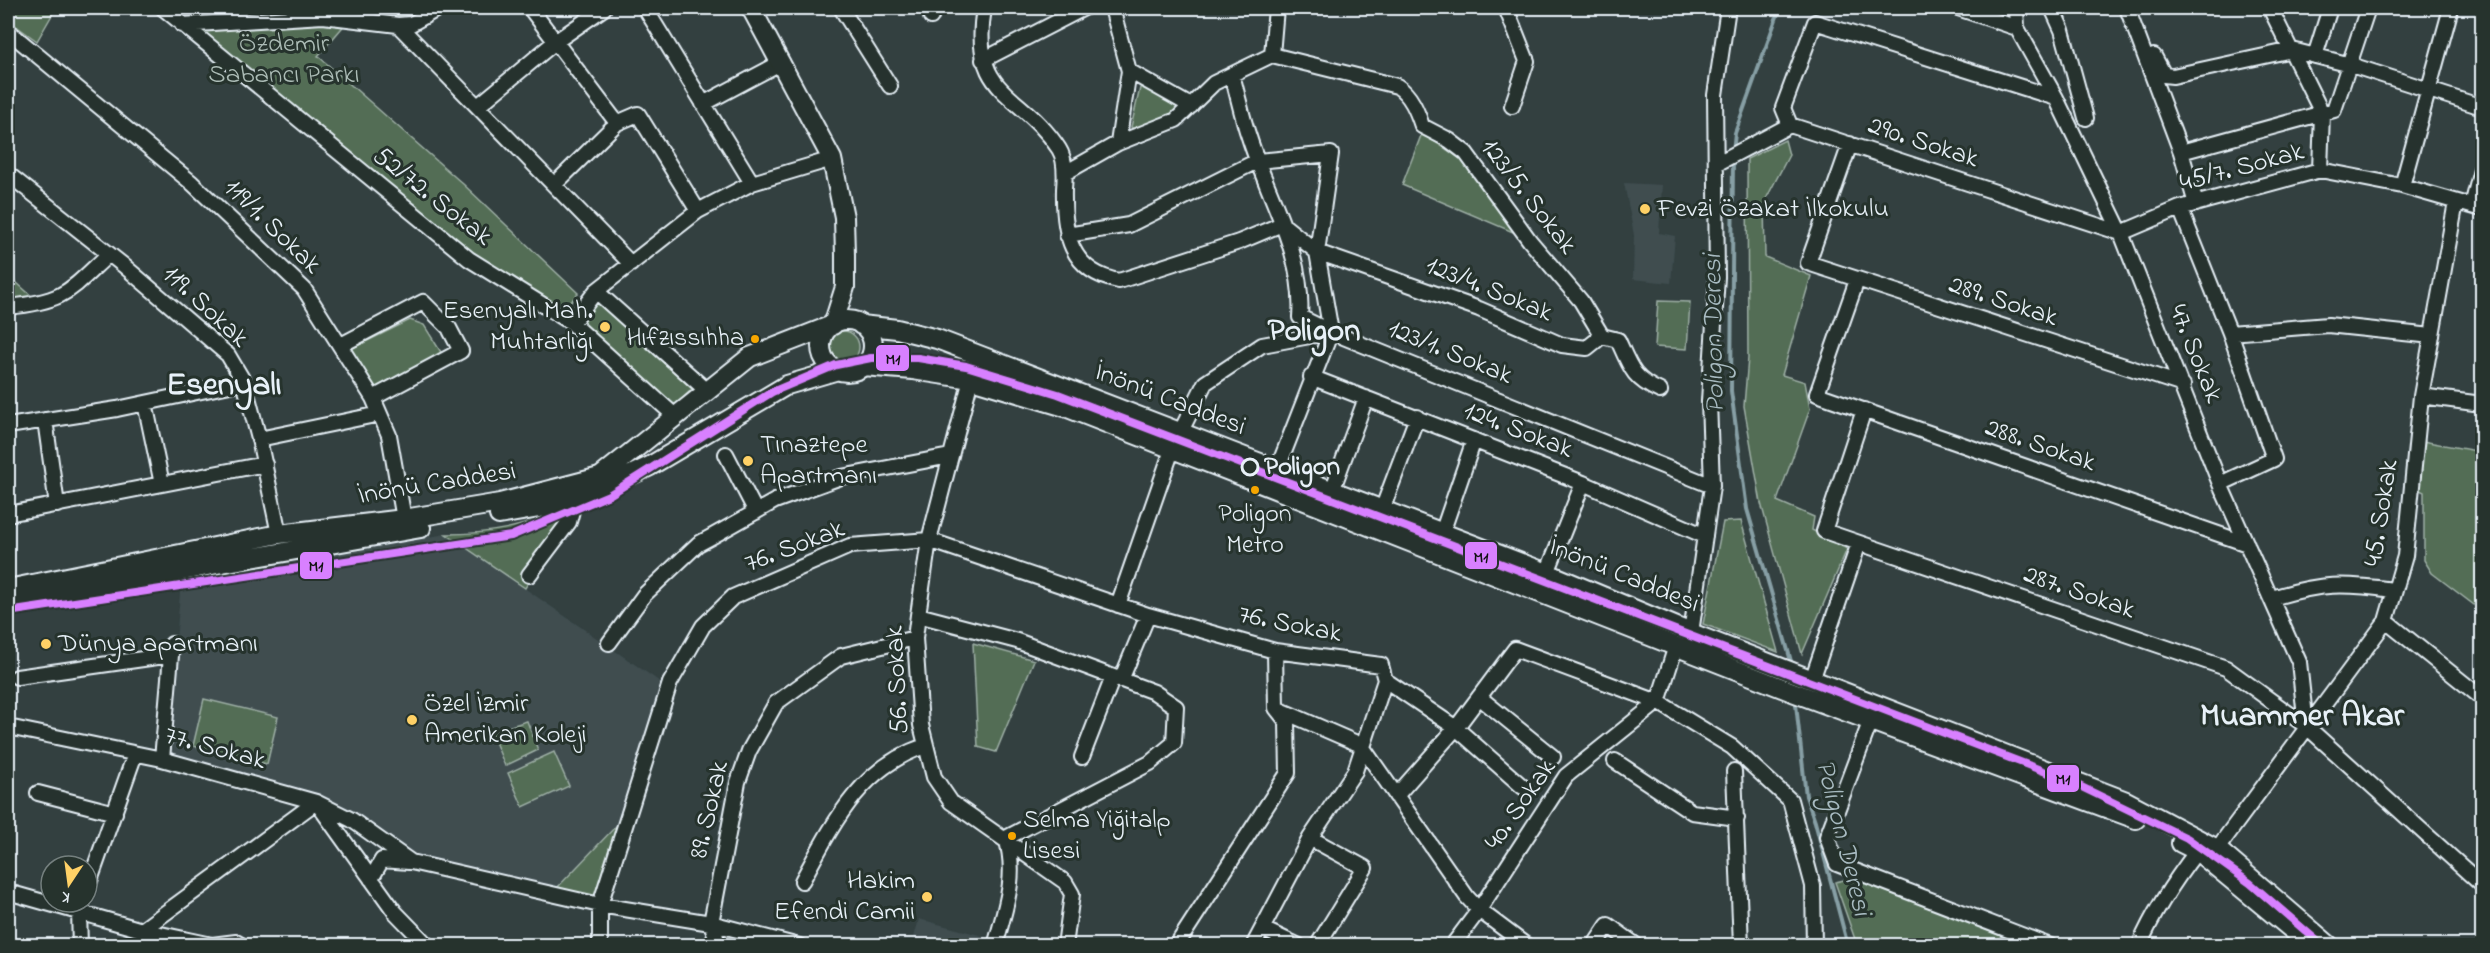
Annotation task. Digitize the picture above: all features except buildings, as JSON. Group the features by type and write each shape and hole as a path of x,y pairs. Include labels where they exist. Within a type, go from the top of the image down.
{"main road":[{"path":"752,8 832,159 844,217 845,286 859,324"},
{"path":"831,326 846,320 868,330 873,346 871,355 863,366 852,372 838,370 828,364 821,349 821,340 831,326 845,286"},
{"name":"İnönü Caddesi","path":"859,324 897,329 937,339 1676,646 2131,816 2197,851 2312,945"},
{"name":"İnönü Caddesi","path":"8,589 279,534 404,519 500,504 600,477 750,357 831,326"},
{"name":"İnönü Caddesi","path":"863,366 913,370 971,379 1277,470 2126,801 2217,849 2330,945"},
{"name":"İnönü Caddesi","path":"8,606 222,563 574,502 650,466 787,385 838,370"}],"street":[{"name":"52/72. Sokak","path":"163,8 469,259 572,323 676,417"},
{"path":"182,25 323,16 398,26 411,24 439,8"},
{"path":"530,8 616,123"},
{"path":"478,106 555,42 604,8"},
{"path":"645,8 752,183"},
{"path":"841,8 890,86"},
{"path":"984,8 981,28 983,60 1007,97 1038,125 1060,150 1065,173 1067,235 1082,263 1100,277 1119,281 1239,242 1282,224 1257,160 1232,75"},
{"path":"983,60 1084,8"},
{"path":"1113,8 1129,71 1118,143"},
{"path":"1065,173 1118,143 1176,120 1214,83 1272,56 1276,8"},
{"path":"1506,8 1527,61 1512,106"},
{"path":"1691,633 1712,486 1708,401 1717,277 1719,161 1714,95 1728,8"},
{"path":"1958,8 2018,28"},
{"name":"47. Sokak","path":"2016,8 2018,28 2056,98 2121,233 2183,385 2220,484 2299,662 2306,726"},
{"path":"2052,8 2062,30 2086,118"},
{"path":"2270,8 2322,113 2320,170"},
{"path":"2314,57 2330,8"},
{"path":"2181,152 2334,110 2351,65 2368,8"},
{"path":"2402,186 2431,91 2451,8"},
{"path":"2133,9 2196,204"},
{"path":"1719,161 1790,125 1783,108 1815,21 2056,98"},
{"path":"398,26 631,264"},
{"name":"119/1. Sokak","path":"10,37 192,183 304,289 341,345 380,414 389,435 404,519"},
{"path":"2154,56 2164,75 2174,76 2292,50 2351,65 2482,107"},
{"name":"123/5. Sokak","path":"1272,56 1345,72 1397,86 1405,91 1417,111 1422,126 1449,140 1466,153 1530,241 1581,301 1602,336"},
{"path":"704,104 782,62"},
{"path":"1129,71 1191,106"},
{"path":"555,184 616,123 638,114 698,211"},
{"name":"290. Sokak","path":"1790,125 2121,233"},
{"name":"289. Sokak","path":"1850,144 1808,263 2183,385"},
{"path":"1067,235 1129,225 1257,160 1330,154 1317,252 1331,332 1311,377 1277,470"},
{"path":"572,323 596,291 698,211 752,183 832,159"},
{"path":"2477,208 2482,166"},
{"name":"45/7. Sokak","path":"2121,233 2180,208 2320,170 2402,186 2477,208"},
{"name":"119. Sokak","path":"8,174 109,254 228,355 244,382 265,464 279,534"},
{"name":"45. Sokak","path":"2217,849 2386,621 2393,590 2405,556 2421,396 2456,202"},
{"path":"2180,208 2230,333 2274,459 2220,484"},
{"name":"123/4. Sokak","path":"1282,224 1317,252 1479,309 1562,345 1587,348 1602,336"},
{"name":"123/1. Sokak","path":"1282,224 1302,294 1300,317 1331,332 1712,486"},
{"path":"8,307 43,303 66,295 109,254"},
{"name":"288. Sokak","path":"1857,280 1817,394 2247,544"},
{"path":"596,291 706,390"},
{"path":"341,345 423,302 449,328 461,351 373,398"},
{"path":"2230,333 2328,325 2432,336"},
{"path":"1118,605 1176,440 1205,383 1262,345 1331,332"},
{"path":"1602,336 1618,340 1632,372 1643,384 1660,391"},
{"name":"124. Sokak","path":"1311,377 1582,483 1705,536"},
{"name":"56. Sokak","path":"971,379 929,540 918,615 915,638 921,725 934,777 951,802 1006,838 1065,882 1072,894 1065,945"},
{"path":"8,426 145,403 244,382"},
{"path":"2421,396 2482,404"},
{"path":"1332,491 1366,398"},
{"path":"145,403 162,484"},
{"name":"287. Sokak","path":"1864,410 1824,531 2226,668 2306,726 2482,885"},
{"path":"259,439 380,414"},
{"path":"1383,510 1417,417"},
{"path":"45,420 57,505"},
{"path":"1442,533 1474,440"},
{"path":"726,454 756,512"},
{"path":"609,643 644,596 698,544 775,501 841,477 950,456"},
{"path":"8,514 265,464"},
{"path":"1546,573 1582,483"},
{"path":"529,575 569,522 578,484"},
{"name":"76. Sokak","path":"600,945 600,905 670,683 703,626 733,597 850,546 929,540 1148,615 1275,651 1382,665 1385,680"},
{"path":"1812,680 1859,543"},
{"path":"2272,598 2306,588 2349,584 2393,590"},
{"path":"918,615 1017,641 1154,692 1176,707 1173,743 1150,763 1006,838 1013,860 1006,905 995,945"},
{"path":"1082,757 1148,615"},
{"path":"2386,621 2482,698"},
{"name":"89. Sokak","path":"714,945 716,937 711,923 738,782 749,751 776,703 841,656 915,638"},
{"path":"1658,702 1676,646"},
{"path":"1396,796 1456,728 1515,649 1658,702 1732,747 1790,800 1813,886 1814,945"},
{"path":"17,677 171,650 162,759"},
{"path":"1176,945 1288,773 1287,722 1276,708 1275,651"},
{"path":"1253,945 1310,838 1355,771 1361,745 1385,680 1456,728 1523,787"},
{"path":"1479,697 1554,757"},
{"name":"40. Sokak","path":"1452,945 1479,910 1566,776 1658,702"},
{"path":"1276,708 1361,745 1479,910 1527,945"},
{"path":"1871,720 1827,837 1837,864 2050,945"},
{"name":"77. Sokak","path":"8,727 162,759 316,802 352,820 411,862"},
{"path":"802,880 837,817 854,795 900,754 925,746"},
{"path":"99,856 135,754"},
{"path":"1615,761 1692,812 1737,818"},
{"path":"1734,771 1741,945"},
{"path":"38,793 115,813"},
{"path":"142,930 316,802 371,873 395,912 428,945"},
{"path":"1310,838 1365,868 1317,945"},
{"path":"2139,945 2149,923 2173,883 2197,851"},
{"path":"371,873 382,860 411,862 600,905 711,923 797,945"},
{"path":"8,892 39,898"},
{"path":"99,913 142,930 212,945 236,942 243,945"},
{"path":"80,945 81,914"},
{"path":"1594,945 1608,925 1637,945"},
{"path":"1263,929 1299,945"},
{"path":"142,930 146,945"}],"shaded area":[{"path":"1624,183 1662,185 1659,233 1675,236 1671,283 1633,279 1634,235"},
{"name":"Özel İzmir Amerikan Koleji","path":"446,534 666,686 618,824 555,890 416,857 322,799 167,754 181,581"},
{"path":"919,919 983,936 980,945 912,945"}],"green space":[{"path":"8,8 56,8 37,41 8,20"},
{"path":"170,8 427,8 396,20 183,19"},
{"name":"Özdemir Sabancı Parkı","path":"347,22 318,56 463,184 578,293 562,313 473,258 191,28"},
{"path":"1140,88 1146,88 1181,106 1176,114 1136,131 1131,127"},
{"path":"1422,133 1465,162 1520,235 1402,185"},
{"path":"1785,140 1789,155 1764,203 1765,257 1811,276 1782,375 1805,382 1810,409 1777,501 1814,517 1812,530 1847,549 1802,654 1761,503 1744,406 1748,358 1747,159"},
{"path":"8,275 36,300 8,302"},
{"path":"597,301 692,389 673,408 581,324"},
{"path":"1658,301 1690,302 1687,349 1655,347"},
{"path":"410,320 424,325 444,357 373,391 351,349"},
{"path":"843,331 854,336 859,347 854,358 843,363 832,358 827,347 832,336"},
{"path":"2417,440 2482,452 2482,611 2432,573 2424,560 2424,492 2414,487"},
{"path":"565,510 563,528 525,588 446,534 478,533 507,528"},
{"path":"1741,521 1778,652 1703,624 1723,522"},
{"path":"973,643 1034,660 996,752 978,747"},
{"path":"204,699 278,717 267,764 193,746"},
{"path":"527,721 538,750 505,766 491,732"},
{"path":"554,752 569,786 523,807 508,773"},
{"path":"618,824 596,900 555,890"},
{"path":"1853,878 2025,945 1857,945 1835,882"}],"waterway":[{"name":"Poligon Deresi","path":"1733,152 1735,133 1780,8"},
{"name":"Poligon Deresi","path":"1733,159 1731,391 1747,509 1791,661"},
{"name":"Poligon Deresi","path":"1796,704 1806,796 1848,946"}],"transit line":[{"name":"M1","path":"8,612 511,536 609,495 772,392 836,365 871,358 918,358 966,366 1058,394 2067,780 2187,838 2250,883 2323,946"}],"place":[{"name":"Fevzi Özakat İlkokulu","path":"1645,209"},
{"name":"Esenyalı Mah. Muhtarlığı","path":"605,327"},
{"name":"Hıfzıssıhha","path":"755,339"},
{"name":"Tınaztepe Apartmanı","path":"748,461"},
{"name":"Poligon","path":"1250,467"},
{"name":"Poligon Metro","path":"1255,490"},
{"name":"Dünya apartmanı","path":"46,644"},
{"name":"Özel İzmir Amerikan Koleji","path":"412,720"},
{"name":"Selma Yiğitalp Lisesi","path":"1012,836"},
{"name":"Hakim Efendi Camii","path":"927,897"}],"district":[{"name":"Poligon","path":"1314,332"},
{"name":"Esenyalı","path":"224,386"},
{"name":"Muammer Akar","path":"2302,717"}]}
